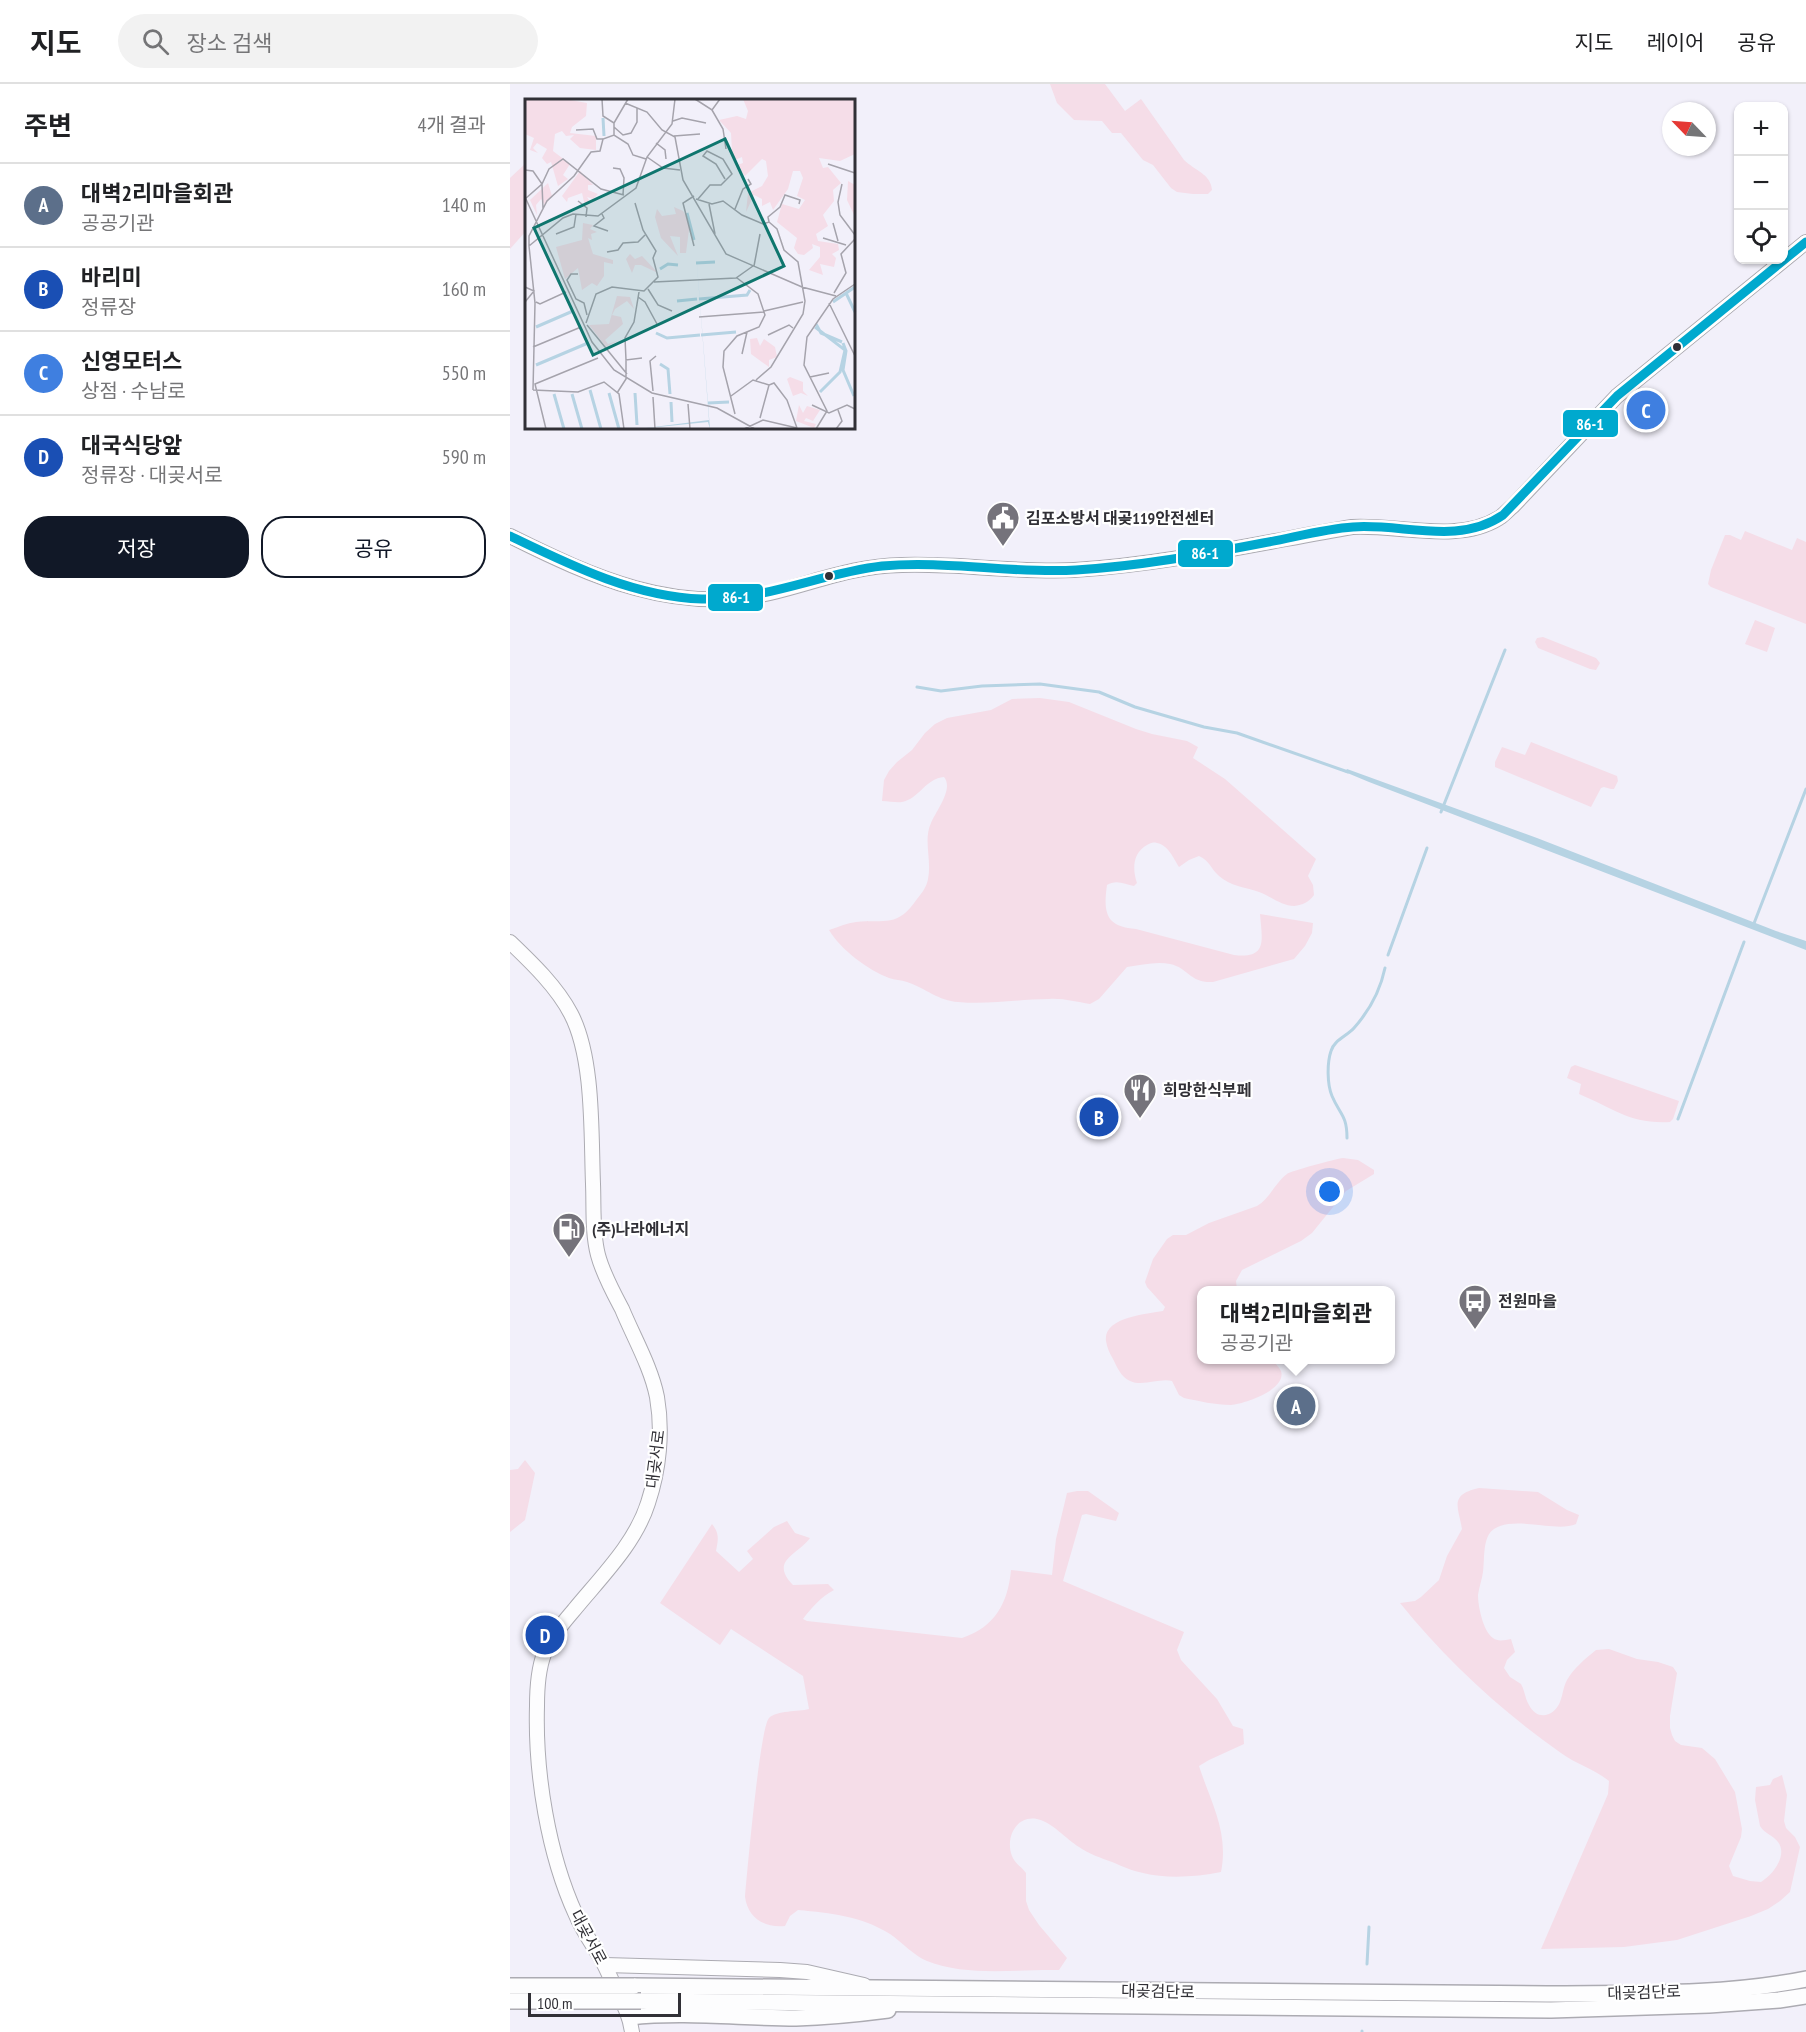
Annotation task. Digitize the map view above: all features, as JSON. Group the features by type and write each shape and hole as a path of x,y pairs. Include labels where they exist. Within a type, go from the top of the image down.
{"main road":[{"name":"대곶검단로","path":"510,1986 1579,1994 1743,1988 1806,1979"},
{"name":"대곶검단로","path":"510,2001 924,2002 1551,2010 1709,2005 1806,1996"},
{"path":"632,2025 666,2015 819,2017 892,2010 924,2002"}],"street":[{"path":"510,536 593,576 615,584 659,595 714,599 742,598 769,593 867,567 903,565 1072,570 1150,562 1352,527 1374,525 1404,529 1462,531 1498,518 1513,506 1617,396 1806,242"},
{"name":"대곶서로","path":"510,942 556,991 575,1023 588,1082 594,1222 598,1253 604,1273 646,1362 657,1395 659,1412 660,1445 655,1478 647,1507 635,1531 615,1561 555,1632 544,1655 538,1678 537,1745 542,1788 561,1874 575,1914 605,1965 632,2025"},
{"path":"605,1965 780,1970 818,1974 881,1989"}],"shaded area":[{"path":"1050,84 1105,84 1125,111 1141,99 1184,160 1209,180 1212,190 1208,194 1177,192 1171,188 1153,165 1143,160 1121,133 1112,133 1102,121 1074,120 1057,103"},
{"path":"525,164 525,232 510,249 510,178"},
{"path":"1745,531 1792,550 1797,538 1806,542 1806,624 1708,584 1725,535 1741,540"},
{"path":"1755,620 1775,628 1767,652 1745,644"},
{"path":"1543,637 1596,658 1600,663 1596,670 1590,669 1538,648 1535,642 1537,638"},
{"path":"1040,698 1069,702 1136,729 1187,741 1198,747 1193,758 1225,779 1316,859 1308,876 1313,885 1314,895 1303,904 1290,906 1259,892 1228,882 1199,856 1179,867 1164,846 1152,843 1142,848 1136,857 1134,872 1137,883 1134,886 1117,882 1107,885 1107,911 1113,922 1126,928 1234,955 1253,954 1258,951 1262,939 1260,914 1313,923 1312,933 1294,959 1213,982 1199,980 1176,966 1165,963 1127,967 1099,999 1090,1004 1054,999 970,1003 938,997 905,981 889,978 864,965 840,945 829,930 853,923 897,918 910,908 927,882 929,830 946,794 947,782 944,777 938,778 913,797 902,802 882,801 884,780 889,771 912,750 925,733 935,724 947,718 991,710 1012,699"},
{"path":"1531,742 1617,776 1618,781 1614,789 1601,788 1591,807 1495,767 1502,747 1525,755"},
{"path":"1575,1065 1679,1101 1673,1119 1670,1122 1644,1121 1579,1094 1581,1084 1567,1078 1571,1067"},
{"path":"1343,1158 1358,1160 1374,1170 1374,1174 1346,1191 1312,1233 1301,1241 1242,1270 1236,1281 1237,1286 1197,1286 1197,1364 1275,1364 1281,1371 1278,1384 1254,1399 1225,1405 1184,1398 1179,1395 1172,1381 1135,1383 1124,1377 1109,1351 1106,1341 1107,1333 1111,1327 1127,1318 1163,1311 1165,1307 1145,1282 1153,1259 1167,1239 1173,1235 1186,1235 1209,1223 1257,1206 1287,1174"},
{"path":"525,1460 535,1473 525,1520 510,1532 510,1470 518,1469"},
{"path":"1479,1488 1538,1492 1579,1515 1576,1524 1568,1526 1503,1525 1490,1533 1486,1543 1478,1595 1482,1618 1486,1630 1493,1638 1511,1639 1515,1652 1507,1660 1504,1668 1510,1677 1521,1684 1532,1710 1541,1715 1554,1711 1570,1676 1596,1650 1609,1649 1637,1659 1673,1667 1677,1673 1670,1716 1672,1735 1681,1745 1702,1748 1715,1759 1735,1792 1742,1829 1729,1866 1733,1876 1761,1882 1778,1864 1781,1847 1760,1826 1755,1800 1756,1787 1770,1785 1773,1779 1782,1775 1787,1795 1784,1821 1786,1828 1795,1837 1800,1847 1790,1892 1780,1901 1751,1916 1677,1940 1624,1947 1541,1949 1608,1794 1609,1781 1561,1753 1517,1720 1475,1684 1436,1645 1400,1603 1415,1601 1439,1580 1447,1556 1462,1529 1458,1508 1459,1498"},
{"path":"1088,1491 1119,1513 1116,1521 1082,1515 1063,1581 1184,1632 1177,1650 1181,1660 1217,1699 1233,1726 1243,1729 1244,1744 1199,1766 1221,1831 1223,1857 1221,1872 1182,1877 1139,1872 1087,1852 1043,1821 1030,1819 1018,1824 1011,1835 1010,1849 1013,1859 1026,1873 1026,1901 1029,1910 1067,1958 1059,1970 975,1971 942,1966 922,1959 879,1928 857,1919 834,1914 798,1910 790,1916 785,1926 770,1925 758,1920 750,1911 745,1897 754,1802 765,1727 773,1715 809,1709 803,1676 731,1629 720,1645 660,1603 712,1524 718,1540 716,1551 739,1572 753,1559 747,1551 774,1527 787,1521 795,1533 810,1538 788,1559 784,1570 786,1576 793,1585 828,1584 834,1590 810,1610 803,1619 807,1621 962,1638 983,1627 998,1612 1007,1593 1011,1570 1052,1575 1056,1539 1067,1493"}],"water":[{"path":"1347,769 1537,838 1806,941 1806,950 1369,782 1345,772"}],"waterway":[{"path":"1441,812 1505,650"},
{"path":"917,687 941,691 982,686 1040,684 1099,692 1135,707 1204,727 1237,733 1348,772"},
{"path":"1753,926 1806,789"},
{"path":"1388,955 1427,848"},
{"path":"1678,1119 1744,942"},
{"path":"1347,1138 1344,1120 1329,1086 1330,1056 1335,1044 1354,1028 1370,1007 1385,968"},
{"path":"1367,1964 1369,1927"}],"transit line":[{"name":"86-1","path":"510,536 579,568 627,586 677,597 702,599 748,596 837,574 882,566 931,565 1052,571 1076,570 1170,560 1342,528 1372,527 1430,531 1467,529 1486,524 1503,515 1617,396 1806,242"}],"place":[{"name":"신영모터스","path":"1646,410"},
{"name":"김포소방서 대곶119안전센터","path":"1003,547"},
{"name":"바리미","path":"1099,1117"},
{"name":"희망한식부페","path":"1140,1119"},
{"name":"(주)나라에너지","path":"569,1258"},
{"name":"전원마을","path":"1475,1330"},
{"name":"대벽2리마을회관","path":"1296,1406"},
{"name":"대국식당앞","path":"545,1635"}]}
